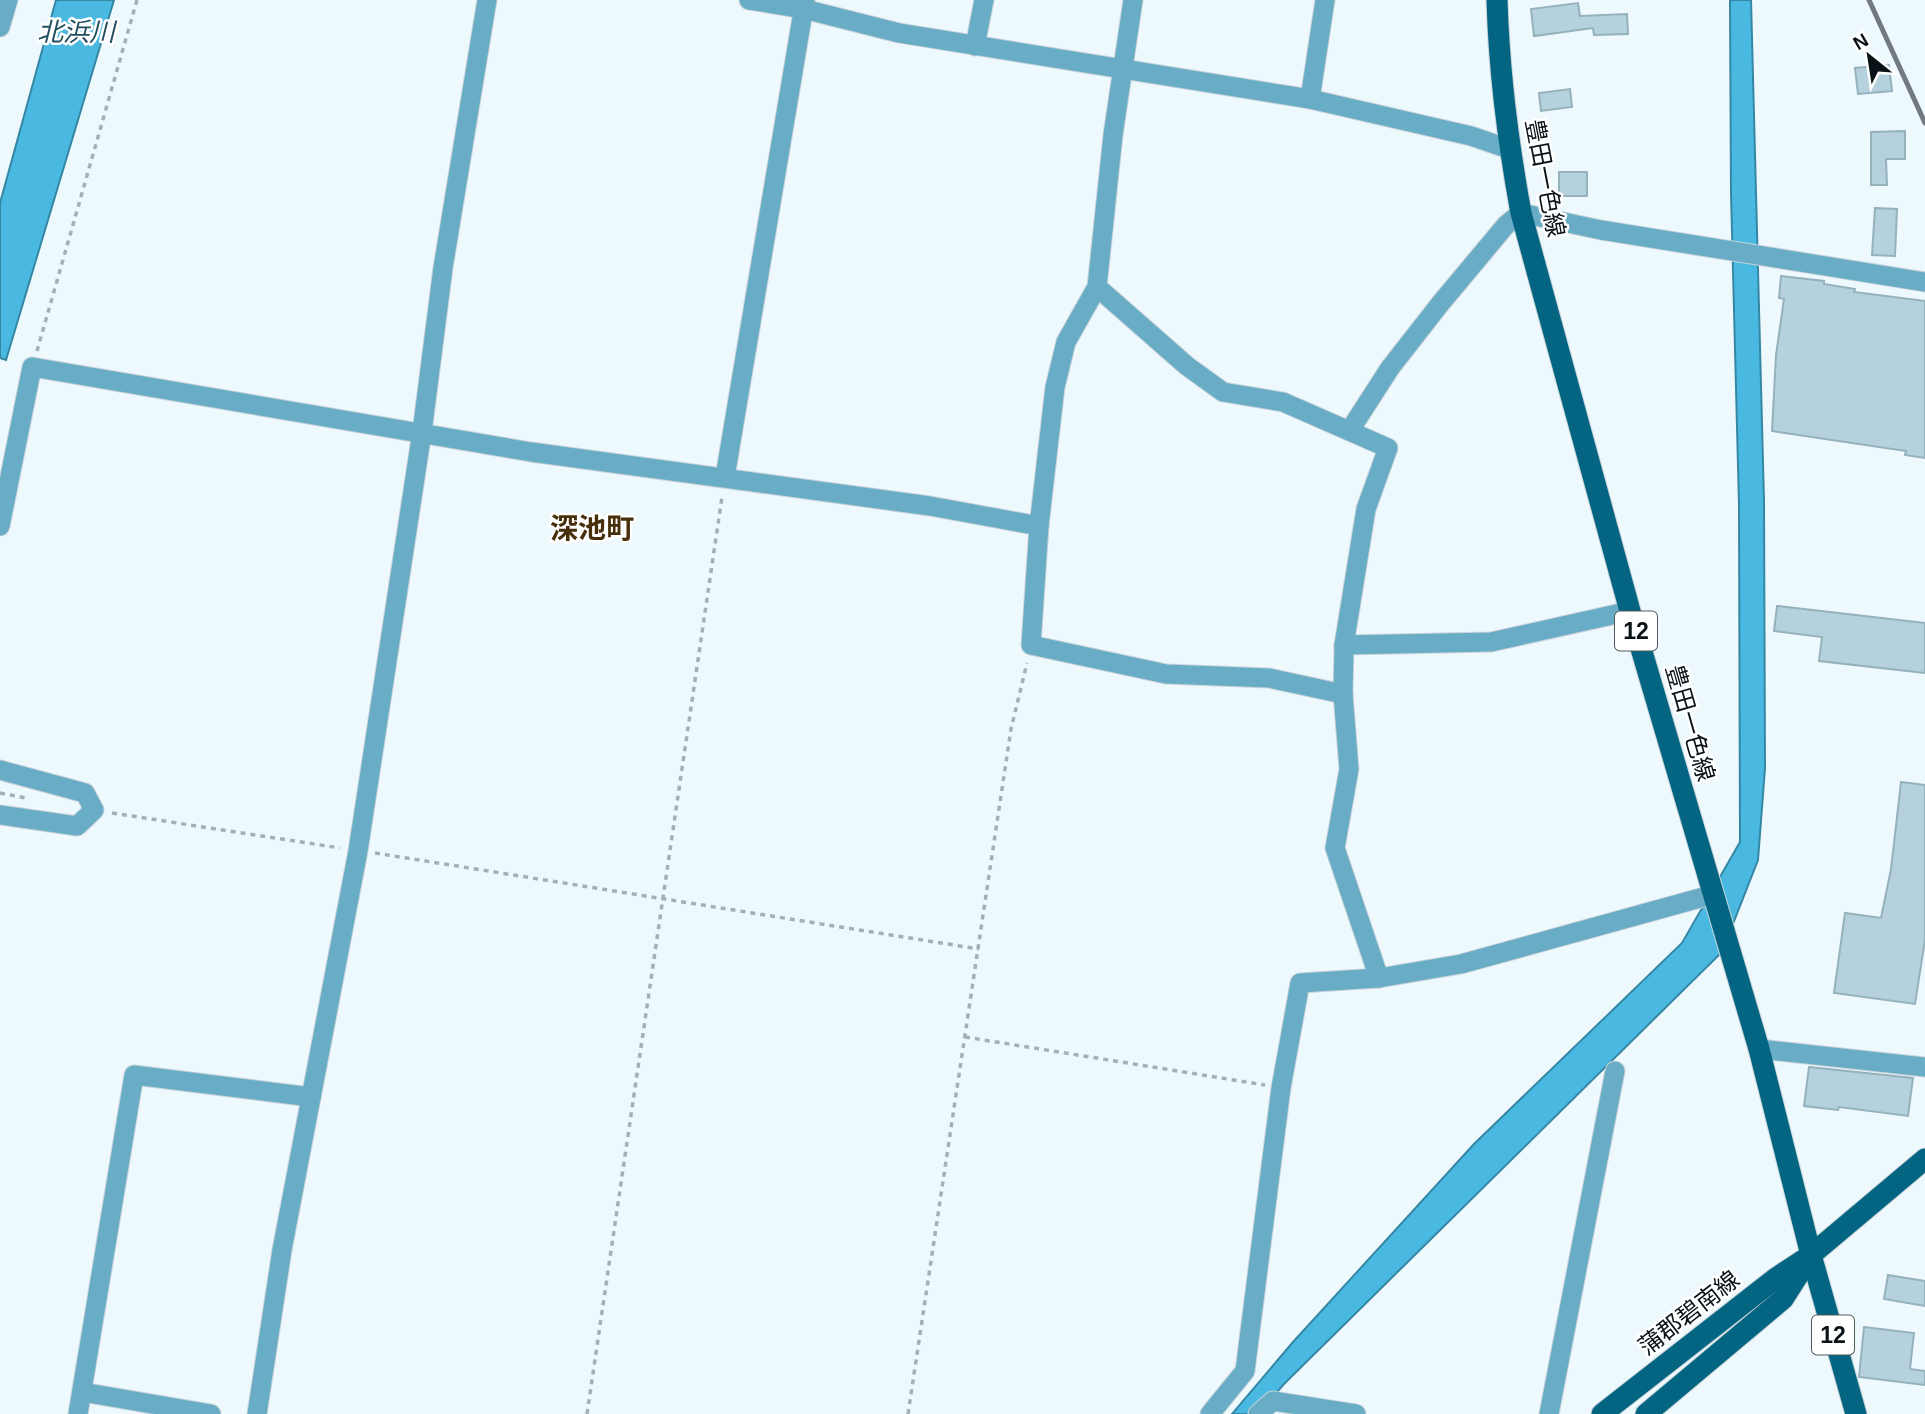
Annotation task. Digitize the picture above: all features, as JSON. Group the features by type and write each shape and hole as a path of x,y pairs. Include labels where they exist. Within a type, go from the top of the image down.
{"main road":[{"name":"豊田一色線","path":"1497,0 1498,51 1509,149 1521,213 1630,611 1759,1049 1811,1255 1856,1414"},
{"name":"蒲郡碧南線","path":"1602,1414 1776,1278 1811,1255 1925,1159"},
{"name":"蒲郡碧南線","path":"1646,1414 1783,1299 1811,1255"}],"street":[{"path":"0,27 8,0"},
{"path":"257,1414 282,1250 358,850 422,432 443,268 487,0"},
{"path":"749,0 805,4 899,33 1310,99 1471,136 1509,149"},
{"path":"975,46 984,0"},
{"path":"1133,0 1122,70 1097,287 1066,342 1055,387 1031,645 1166,674 1269,678 1343,694"},
{"path":"1310,99 1325,0"},
{"path":"725,477 805,4"},
{"path":"1350,430 1390,368 1440,304 1506,225 1521,213 1601,230 1925,282"},
{"path":"1097,287 1187,366 1223,391 1283,402 1388,448 1366,509 1344,645 1343,694 1349,769 1335,848 1379,978"},
{"path":"0,526 32,367 531,452 930,506 1040,526"},
{"path":"1344,645 1491,642 1630,611"},
{"path":"0,770 85,793 94,810 77,826 0,815"},
{"path":"1210,1414 1245,1371 1281,1088 1300,983 1379,978 1461,964 1712,895"},
{"path":"1759,1049 1925,1068"},
{"path":"1549,1414 1615,1071"},
{"path":"78,1414 134,1075 312,1097"},
{"path":"82,1392 211,1414"},
{"path":"1258,1414 1273,1401 1356,1414"}],"path":[{"path":"32,367 137,0"},
{"path":"587,1414 725,477"},
{"path":"908,1414 1011,729 1031,645"},
{"path":"0,793 27,798"},
{"path":"94,810 979,949"},
{"path":"965,1037 1281,1088"}],"water":[{"name":"北浜川","path":"56,0 114,0 6,360 0,358 0,203"},
{"path":"1730,0 1751,0 1764,501 1765,768 1758,860 1722,952 1284,1384 1258,1414 1232,1414 1293,1342 1474,1144 1682,943 1740,842 1739,505 1731,193"}],"building":[{"path":"1578,3 1580,16 1627,14 1628,34 1594,35 1593,28 1534,36 1531,9"},
{"path":"1889,65 1892,91 1858,94 1855,68"},
{"path":"1570,89 1572,107 1541,111 1539,93"},
{"path":"1905,131 1905,159 1886,159 1887,185 1871,185 1871,132"},
{"path":"1559,172 1587,172 1587,196 1559,196"},
{"path":"1875,208 1897,209 1895,256 1872,255"},
{"path":"1781,276 1824,281 1824,284 1855,289 1854,292 1925,301 1925,458 1905,455 1906,451 1772,431 1776,355 1784,299 1779,298"},
{"path":"1777,606 1925,623 1925,673 1819,661 1822,637 1774,631"},
{"path":"1901,782 1925,785 1925,940 1915,1004 1834,993 1845,913 1881,918 1891,869"},
{"path":"1809,1067 1913,1078 1908,1116 1839,1107 1838,1110 1804,1106"},
{"path":"1888,1275 1925,1281 1925,1306 1884,1299"},
{"path":"1864,1327 1914,1333 1910,1369 1925,1371 1925,1385 1859,1377"}],"railway":[{"path":"1869,0 1925,123"}],"district":[{"name":"深池町","path":"592,528"}]}
